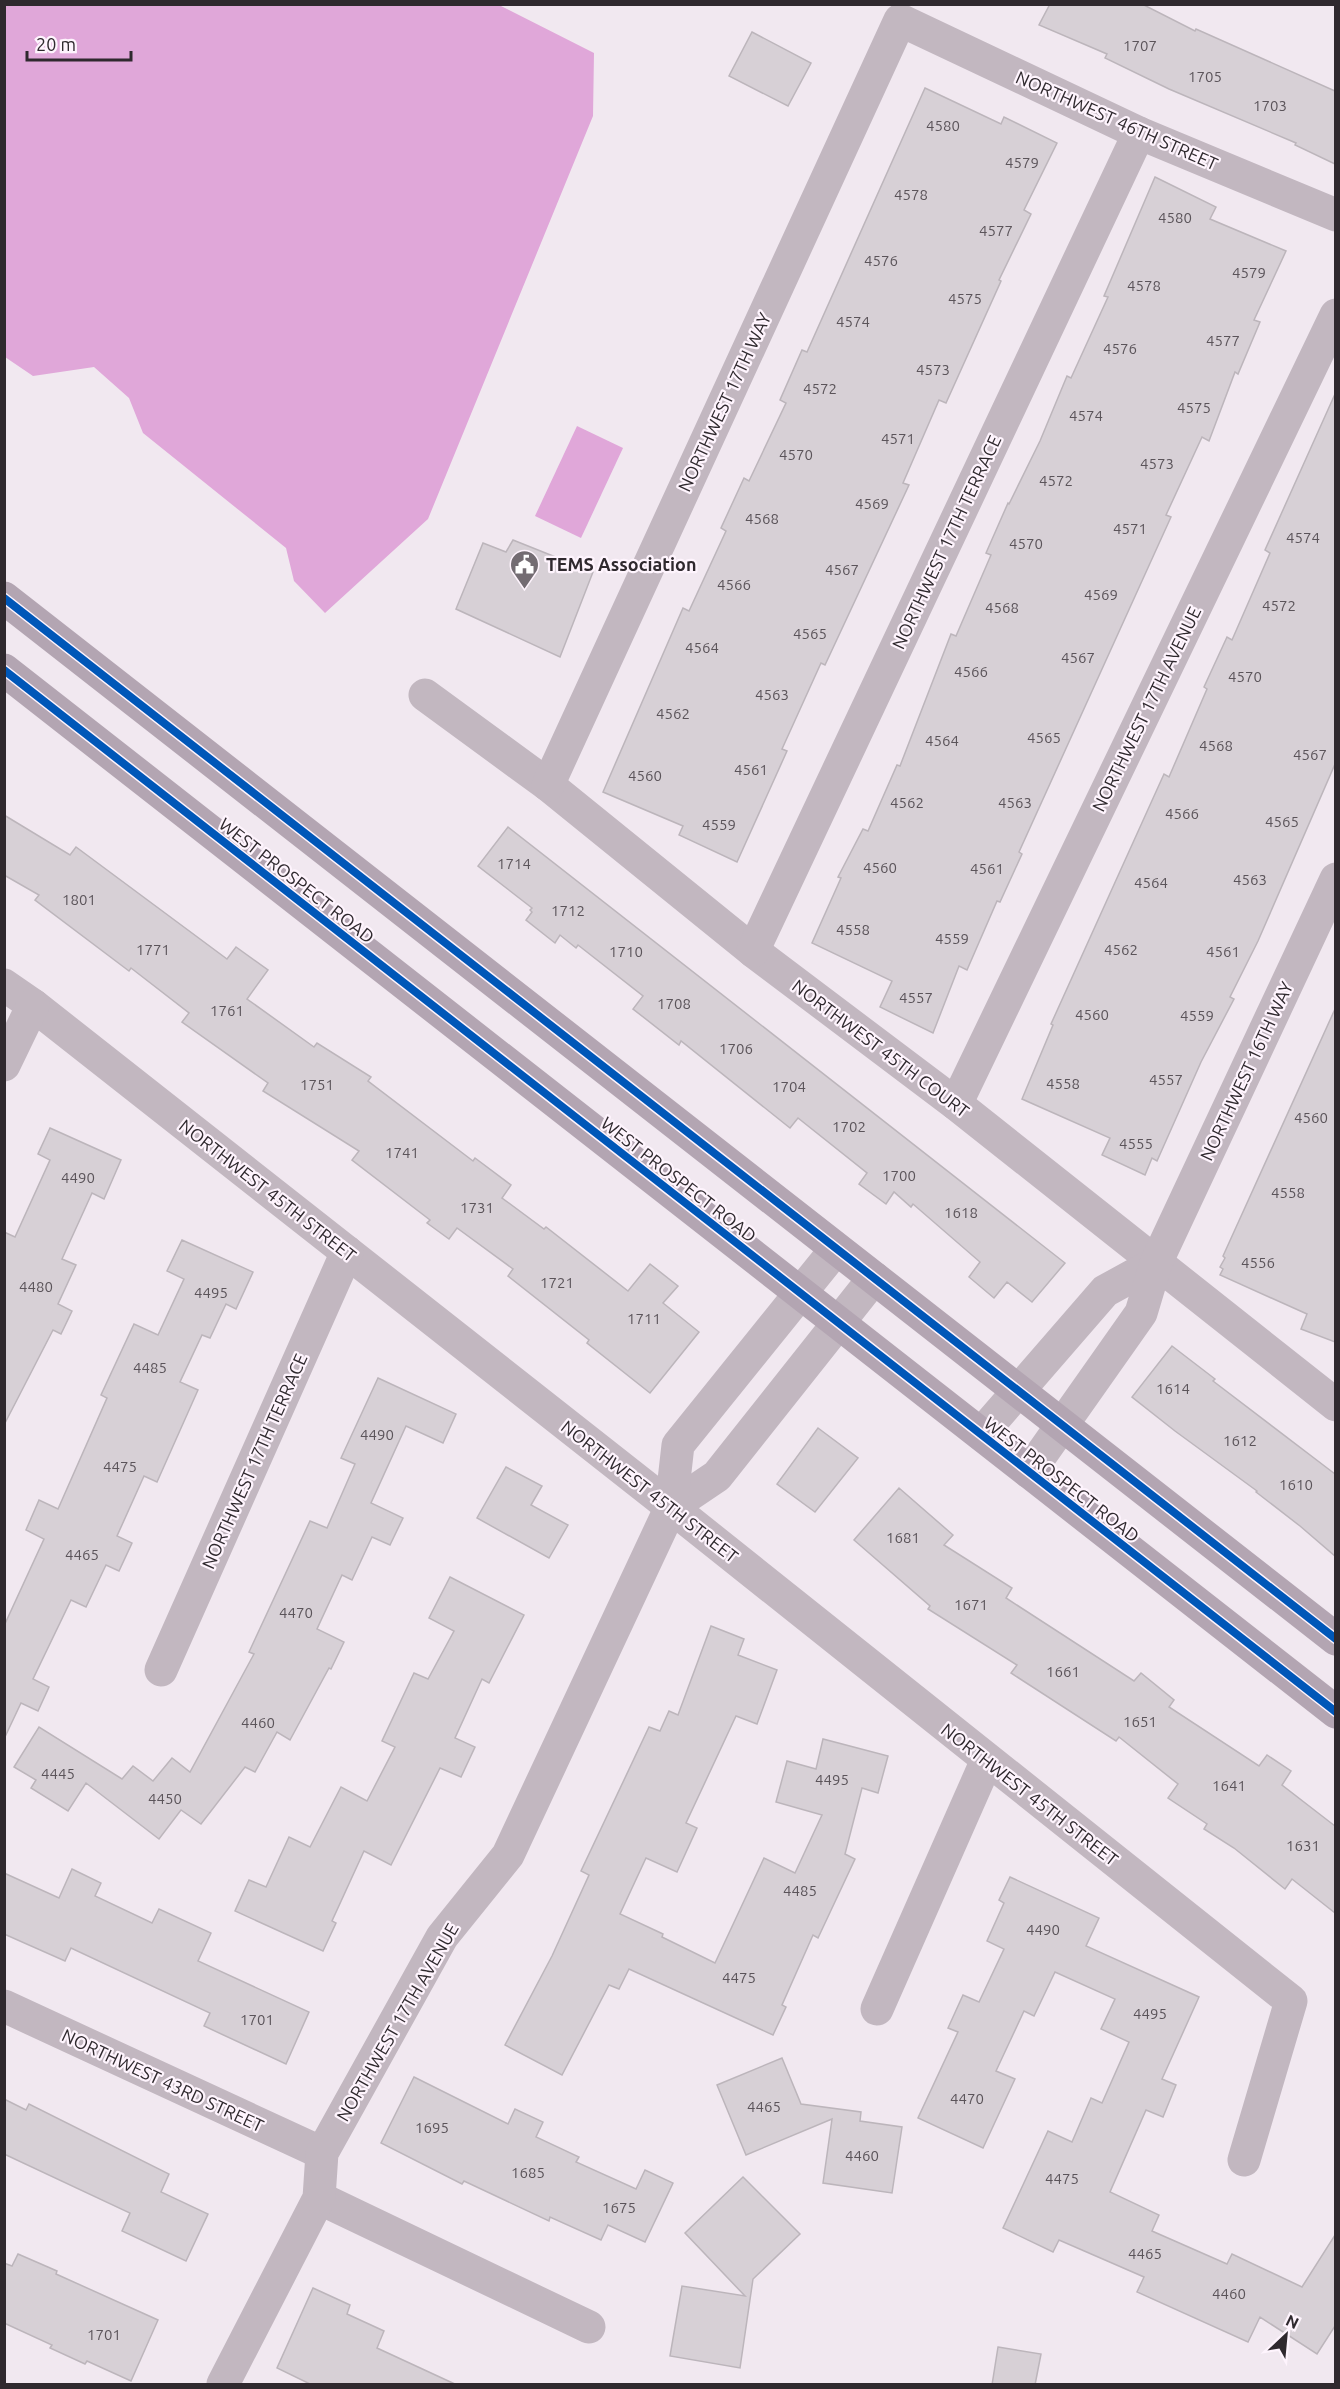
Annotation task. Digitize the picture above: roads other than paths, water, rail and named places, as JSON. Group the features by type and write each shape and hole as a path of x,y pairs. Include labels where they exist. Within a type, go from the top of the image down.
{"main road":[{"path":"4,598 1335,1639"},
{"name":"WEST PROSPECT ROAD","path":"4,670 1335,1712"}],"street":[{"name":"NORTHWEST 46TH STREET","path":"900,20 1139,133 1335,215"},
{"name":"NORTHWEST 17TH WAY","path":"548,785 900,20"},
{"name":"NORTHWEST 17TH TERRACE","path":"753,951 1139,133"},
{"name":"NORTHWEST 17TH AVENUE","path":"956,1104 1335,315"},
{"name":"NORTHWEST 45TH COURT","path":"424,694 548,785 753,951 956,1104 1335,1405"},
{"name":"NORTHWEST 16TH WAY","path":"1029,1472 1141,1313 1156,1263 1335,879"},
{"name":"NORTHWEST 45TH STREET","path":"4,985 33,1005 671,1507 1291,2001 1244,2160"},
{"path":"4,1065 33,1005"},
{"name":"NORTHWEST 17TH AVENUE","path":"224,2385 319,2198 322,2153 442,1937 508,1856 671,1507 678,1445 836,1248"},
{"name":"NORTHWEST 17TH TERRACE","path":"162,1670 347,1252"},
{"path":"981,1434 1106,1291 1156,1263"},
{"path":"671,1507 717,1476 874,1278"},
{"path":"877,2009 987,1760"},
{"name":"NORTHWEST 43RD STREET","path":"4,2006 322,2153"},
{"path":"319,2198 589,2327"}],"place":[{"name":"TEMS Association","path":"525,590"}]}
